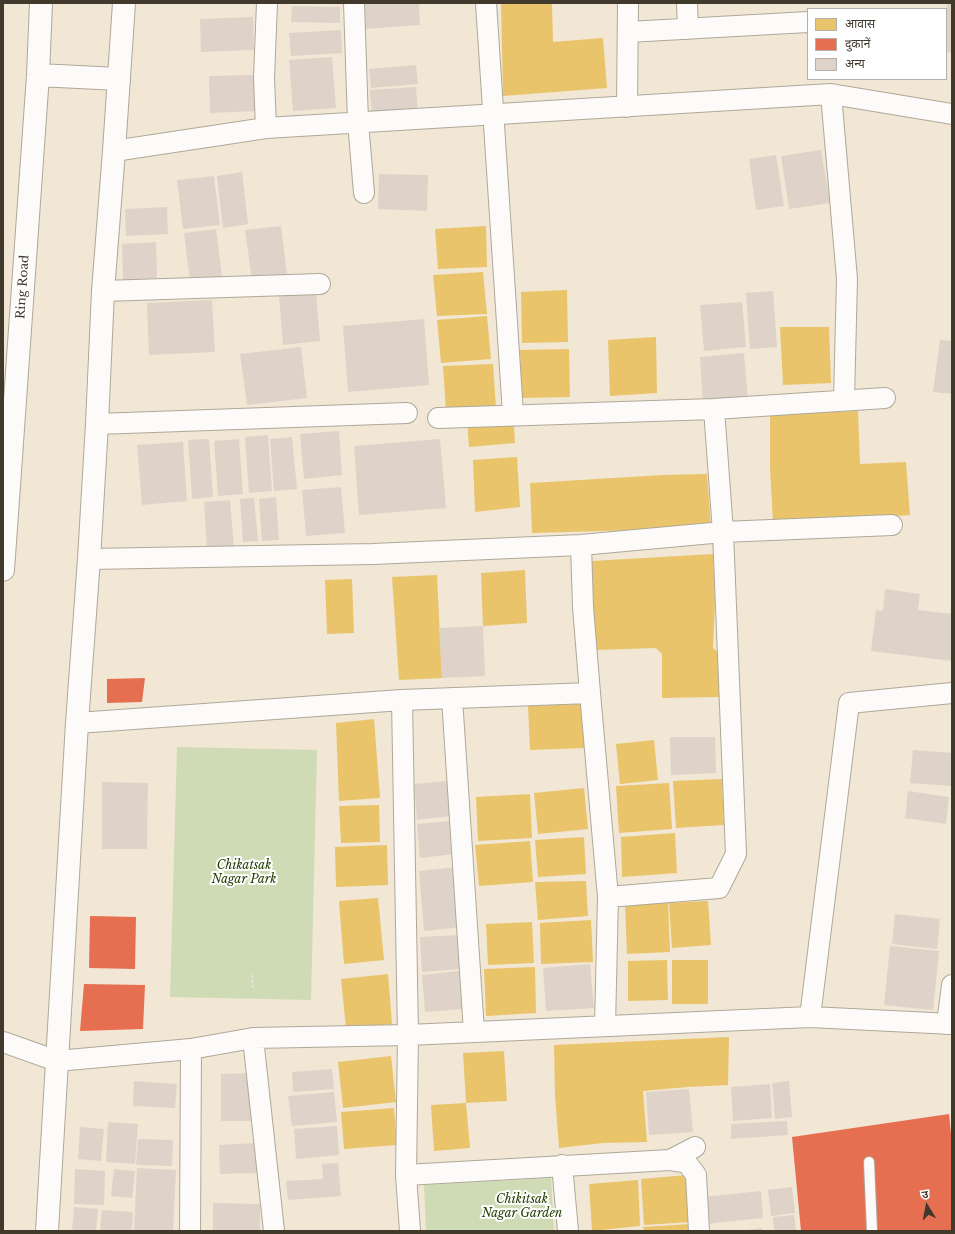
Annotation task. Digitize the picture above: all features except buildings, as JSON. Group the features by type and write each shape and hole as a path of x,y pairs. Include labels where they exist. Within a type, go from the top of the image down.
{"street":[{"name":"Ring Road","path":"3,570 38,75 41,3"},
{"path":"48,1231 77,723 97,424 103,291 124,3"},
{"path":"266,128 264,78 267,3"},
{"path":"354,3 358,122 364,193"},
{"path":"486,3 513,414"},
{"path":"627,107 628,3"},
{"path":"687,3 688,28"},
{"path":"628,32 807,22"},
{"path":"38,75 119,79"},
{"path":"114,151 266,128 831,94 952,114"},
{"path":"831,94 847,279 844,400"},
{"path":"103,291 320,284"},
{"path":"438,418 513,414 714,409 884,398"},
{"path":"608,897 719,888 736,854 723,532 714,409"},
{"path":"97,424 407,413"},
{"path":"89,559 373,554 581,545 723,532 892,525"},
{"path":"581,545 583,607 608,897 605,1026"},
{"path":"77,723 402,700 590,693"},
{"path":"810,1017 849,703 952,693"},
{"path":"452,698 474,1032"},
{"path":"402,700 408,1035 406,1175 410,1231"},
{"path":"3,1042 57,1061 191,1049 253,1038 408,1035 810,1017 950,1024 952,985"},
{"path":"253,1038 274,1231"},
{"path":"190,1231 191,1049"},
{"path":"670,1160 696,1147"},
{"path":"406,1175 670,1160 687,1163 696,1176 699,1231"},
{"path":"562,1165 568,1231"}],"lane":[{"path":"869,1162 872,1231"}],"path":[{"path":"252,975 253,989"}],"green space":[{"name":"Chikatsak Nagar Park","path":"177,747 317,750 311,1000 170,997"},
{"name":"Chikitsak Nagar Garden","path":"551,1178 554,1231 426,1231 424,1185"}]}
